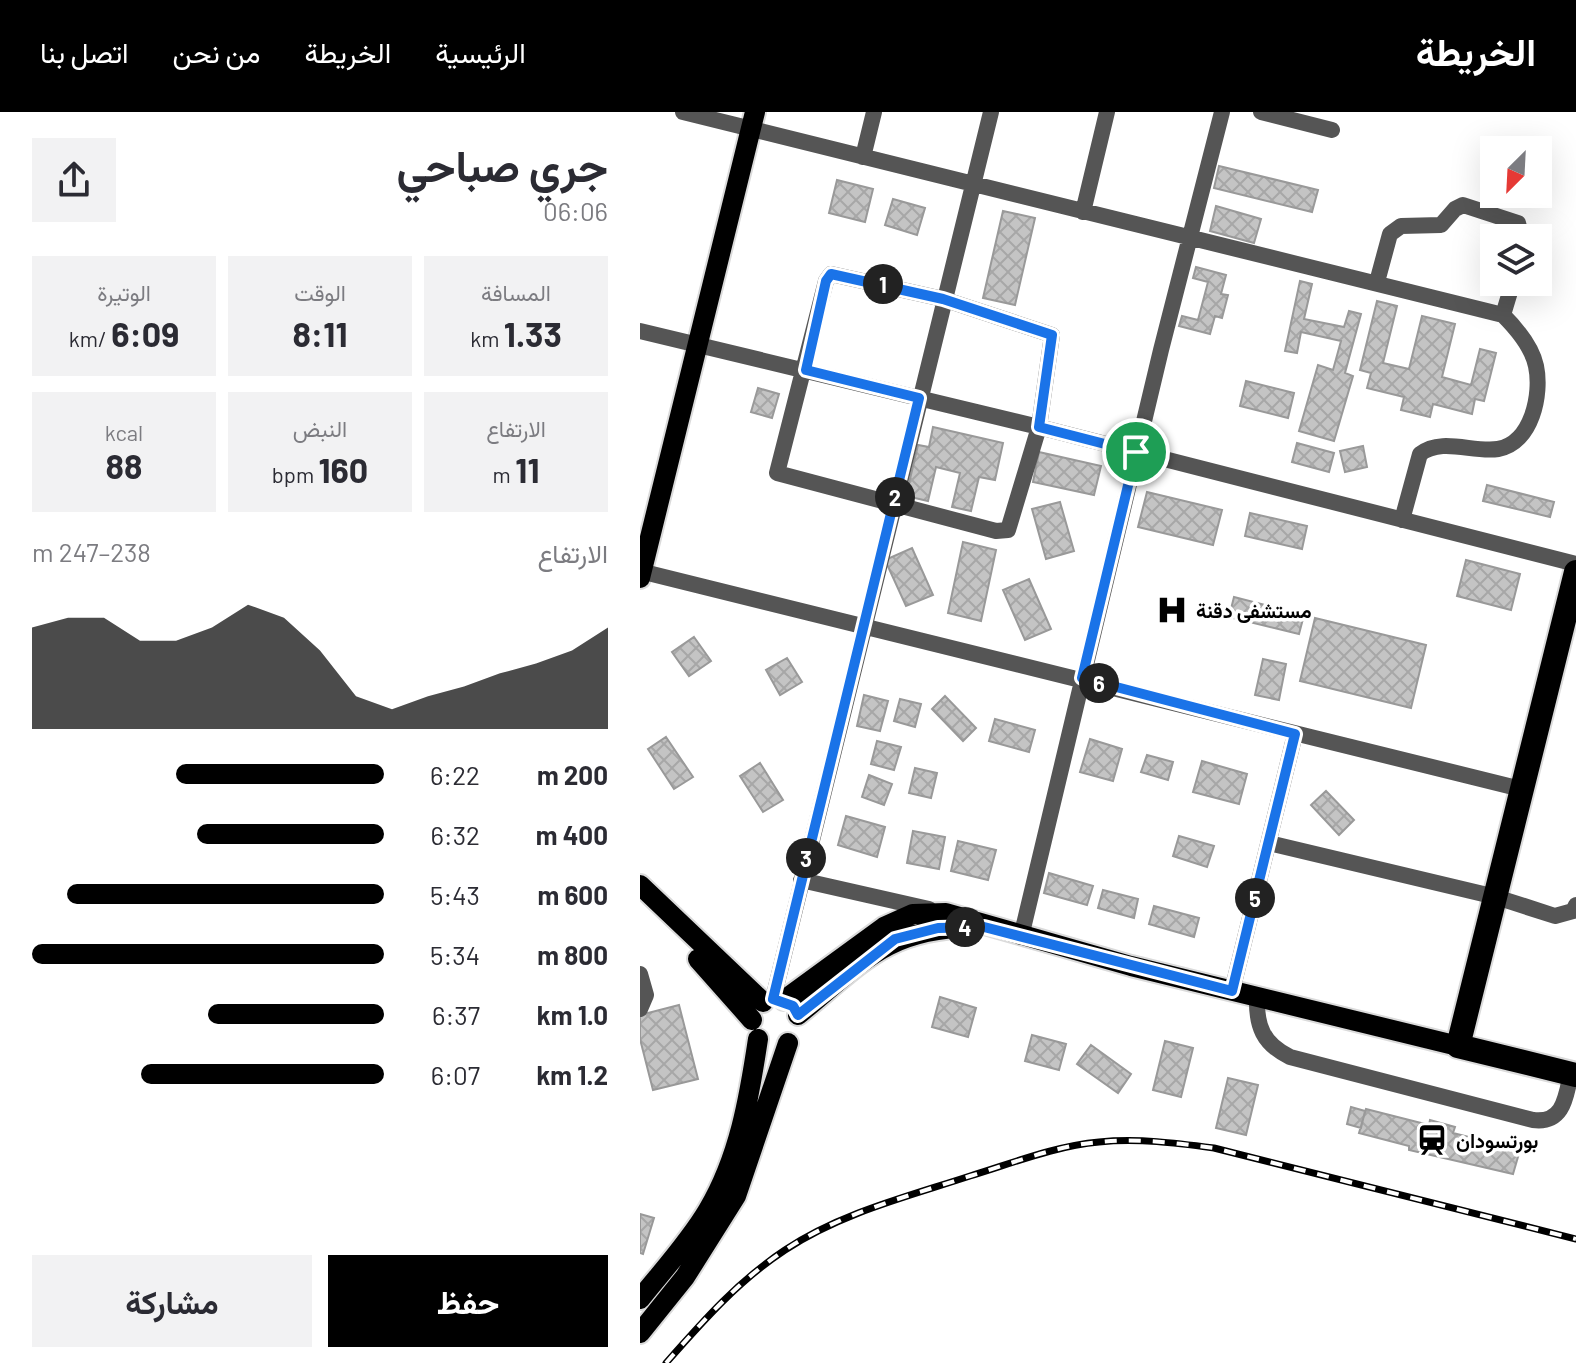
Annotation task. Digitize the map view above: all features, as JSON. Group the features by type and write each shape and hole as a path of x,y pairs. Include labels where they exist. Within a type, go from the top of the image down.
{"highway":[{"path":"1573,1074 1458,1046 1576,572"}],"main road":[{"path":"641,574 753,122"},
{"path":"640,885 796,1036 778,1047 772,1013 713,974 640,904"},
{"path":"640,1299 692,1235 718,1191 740,1134 772,1013 913,914 946,913 1021,937 1458,1046"},
{"path":"890,933 984,927"},
{"path":"640,1333 685,1277 736,1196 788,1043"}],"street":[{"path":"683,112 753,122 863,157 1503,315 1515,328 1536,366 1537,397 1531,418 1522,433 1501,448 1442,446 1428,448 1420,454 1402,520"},
{"path":"863,157 874,112"},
{"path":"772,1013 801,880 991,112"},
{"path":"1083,212 1107,112"},
{"path":"1021,937 1136,452 1222,112"},
{"path":"1261,112 1332,130"},
{"path":"1377,282 1390,234 1401,226 1441,225 1455,209 1463,205 1507,216 1518,224"},
{"path":"831,274 943,299 1052,335 1039,427 1008,530 996,531 777,473 806,370 826,281 831,274"},
{"path":"1503,315 1509,296"},
{"path":"640,331 1039,427 1576,564"},
{"path":"641,574 1082,678 1521,789"},
{"path":"1232,991 1295,734"},
{"path":"1269,843 1496,897 1555,916 1573,911 1576,905"},
{"path":"801,880 946,913"},
{"path":"640,974 646,995 640,1009"},
{"path":"1257,997 1256,1021 1274,1050 1290,1057 1533,1120 1548,1119 1561,1111 1573,1074"}],"building":[{"path":"1219,166 1318,190 1312,212 1214,188"},
{"path":"837,180 873,189 865,222 829,213"},
{"path":"893,199 925,208 917,235 885,225"},
{"path":"1216,206 1261,219 1254,243 1210,231"},
{"path":"1003,211 1035,218 1015,305 983,298"},
{"path":"1196,267 1226,275 1221,294 1228,295 1222,318 1215,316 1210,334 1179,326 1182,316 1198,320 1208,282 1193,278"},
{"path":"1300,281 1312,284 1304,319 1344,327 1349,311 1361,314 1345,373 1353,376 1334,441 1299,431 1318,365 1333,370 1341,341 1301,332 1297,353 1285,351"},
{"path":"1377,301 1397,306 1383,363 1409,369 1422,316 1455,324 1442,377 1471,385 1480,349 1496,353 1484,401 1475,399 1472,414 1433,404 1430,417 1401,410 1404,397 1367,388 1371,373 1360,370"},
{"path":"1246,381 1294,393 1288,418 1240,406"},
{"path":"758,388 779,394 772,418 751,412"},
{"path":"933,427 1003,443 995,480 979,477 971,511 952,507 960,473 936,467 928,501 906,496 918,445 929,447"},
{"path":"1297,443 1334,453 1329,472 1292,462"},
{"path":"1363,446 1367,467 1345,472 1340,451"},
{"path":"1039,452 1101,466 1094,495 1033,482"},
{"path":"1487,485 1554,502 1550,517 1483,501"},
{"path":"1147,492 1222,510 1213,545 1138,527"},
{"path":"1060,502 1074,551 1046,559 1032,509"},
{"path":"1250,513 1307,526 1302,549 1245,536"},
{"path":"963,542 996,550 981,621 948,613"},
{"path":"912,548 933,595 906,606 885,560"},
{"path":"1466,560 1520,574 1511,610 1457,596"},
{"path":"1029,579 1051,629 1025,640 1003,590"},
{"path":"1234,597 1304,615 1299,634 1229,617"},
{"path":"1315,618 1426,645 1411,708 1300,681"},
{"path":"694,637 711,661 689,676 672,652"},
{"path":"787,658 802,682 780,695 766,670"},
{"path":"1263,659 1286,664 1279,700 1255,695"},
{"path":"864,695 888,701 880,731 857,726"},
{"path":"945,696 976,728 963,741 932,709"},
{"path":"900,699 921,704 915,727 894,721"},
{"path":"995,719 1035,730 1029,752 989,741"},
{"path":"666,737 693,777 674,789 648,749"},
{"path":"1090,739 1122,749 1113,781 1080,772"},
{"path":"877,741 901,747 894,770 871,764"},
{"path":"1147,755 1173,762 1168,780 1141,772"},
{"path":"1202,761 1247,774 1239,804 1193,792"},
{"path":"760,763 783,800 763,812 740,776"},
{"path":"915,768 937,773 931,798 909,793"},
{"path":"869,775 892,784 884,805 862,797"},
{"path":"1326,791 1354,820 1339,835 1311,805"},
{"path":"846,816 885,827 877,857 838,845"},
{"path":"913,831 945,837 939,869 907,863"},
{"path":"1179,836 1214,846 1207,867 1173,856"},
{"path":"958,841 996,850 988,880 951,871"},
{"path":"1049,873 1093,886 1087,905 1044,893"},
{"path":"1103,890 1138,899 1134,918 1098,908"},
{"path":"1154,906 1199,918 1194,937 1149,924"},
{"path":"940,997 976,1008 968,1037 932,1027"},
{"path":"679,1005 698,1079 653,1090 640,1039 640,1015"},
{"path":"1032,1035 1066,1044 1059,1070 1025,1061"},
{"path":"1165,1041 1193,1048 1181,1097 1153,1090"},
{"path":"1091,1045 1131,1074 1118,1093 1077,1064"},
{"path":"1228,1078 1258,1085 1246,1135 1216,1128"},
{"path":"1351,1107 1365,1111 1361,1128 1347,1124"},
{"name":"بورتسودان","path":"1366,1109 1429,1125 1430,1120 1455,1127 1453,1133 1520,1150 1513,1174 1409,1150 1409,1146 1359,1133"},
{"path":"640,1214 654,1218 643,1254 640,1253"}],"railway":[{"path":"666,1363 736,1288 806,1237 898,1199 1034,1156 1083,1144 1143,1141 1214,1148 1576,1239"}],"place":[{"name":"مستشفى دقنة","path":"1172,610"},
{"name":"بورتسودان","path":"1432,1140"}],"route":[{"path":"831,274 844,274 943,299 1044,330 1052,335 1054,342 1039,427 1136,452 1082,678 1295,734 1232,991 984,927 938,928 895,939 798,1015 793,1006 784,1000 773,999 919,398 806,370 826,281 831,274"}]}
